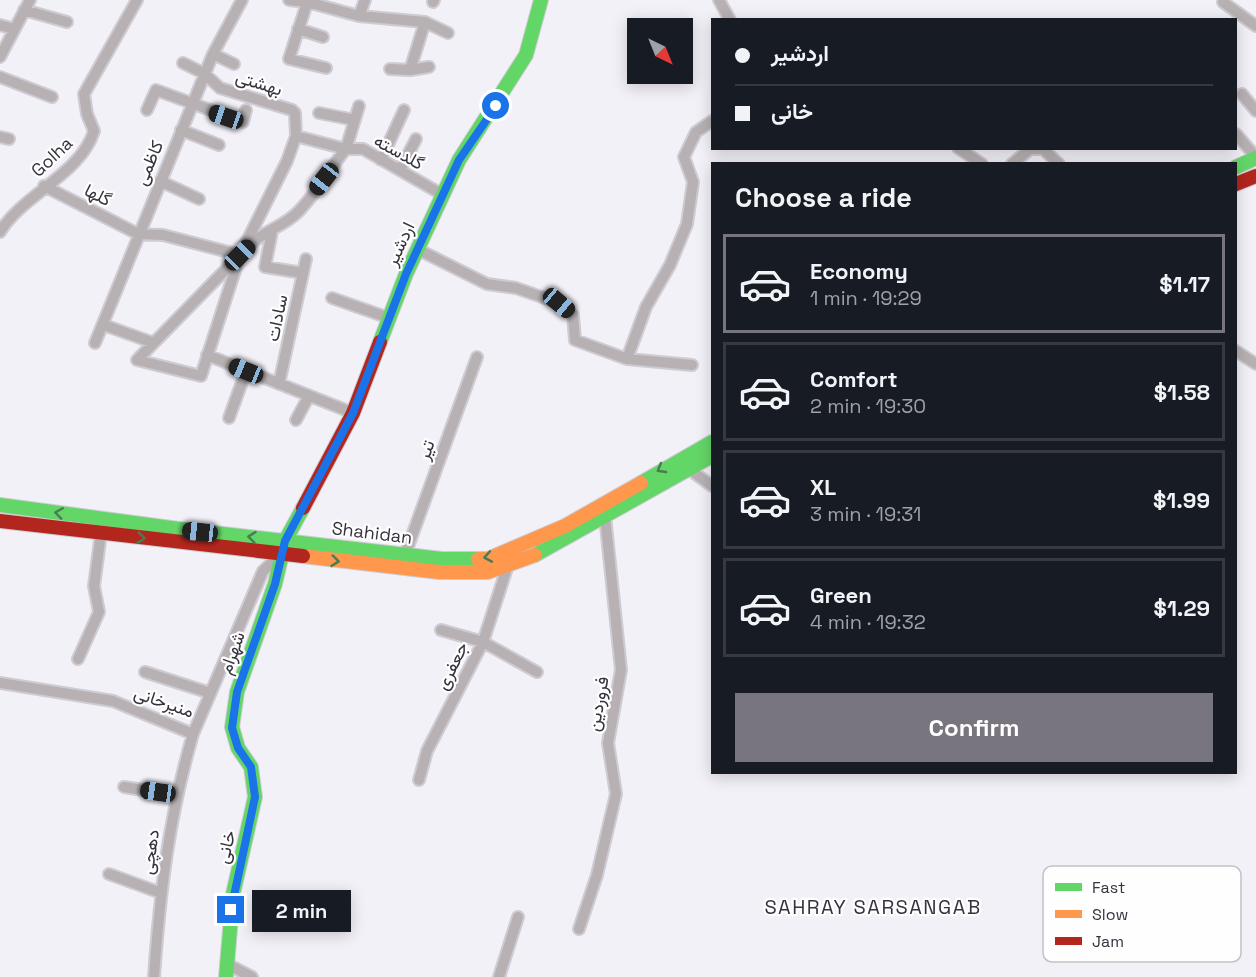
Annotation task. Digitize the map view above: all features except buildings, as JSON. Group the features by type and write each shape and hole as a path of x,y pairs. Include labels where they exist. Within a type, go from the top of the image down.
{"main road":[{"name":"اردشیر","path":"285,541 353,413 417,249 459,160 526,55 541,0"},
{"path":"1237,167 1256,158"},
{"path":"1237,184 1256,176"},
{"name":"Shahidan","path":"0,505 405,555 442,559 488,559 521,547 565,526 711,443"},
{"name":"Shahidan","path":"0,521 439,573 488,572 529,558 711,457"},
{"name":"شهرام","path":"255,797 251,767 238,748 232,728 237,692 275,584 285,541"},
{"name":"خانی","path":"226,970 232,894 255,797"}],"street":[{"name":"Golha","path":"0,230 44,186 61,176 91,143 94,131 87,114 84,94 137,0"},
{"name":"کاظمی","path":"95,343 213,54 242,0"},
{"path":"289,0 308,1 359,16 424,22 448,33"},
{"path":"359,16 365,0"},
{"path":"719,0 729,18"},
{"path":"308,1 289,59 326,68"},
{"path":"1223,2 1256,26"},
{"path":"0,57 27,5 67,22"},
{"path":"410,70 424,22"},
{"path":"0,25 14,29"},
{"path":"298,29 323,37"},
{"path":"213,54 234,64"},
{"path":"183,63 205,74"},
{"path":"390,69 410,70 429,67"},
{"name":"بهشتی","path":"205,74 220,88 292,110 295,114 296,136"},
{"path":"0,77 52,97"},
{"path":"147,110 156,90 243,123 246,110"},
{"path":"1242,94 1256,111"},
{"path":"240,255 137,360 201,376 240,255 287,161 296,136 346,149 359,106"},
{"path":"381,160 404,110"},
{"path":"319,113 355,120"},
{"path":"627,359 646,307 670,265 687,224 693,182 684,157 696,132 711,122"},
{"path":"181,130 219,145"},
{"path":"1237,135 1256,158"},
{"path":"400,170 416,140"},
{"name":"گلدسته","path":"240,255 258,237 284,225 301,210 346,149 363,149 443,195"},
{"path":"961,150 979,162"},
{"path":"1014,162 1029,150"},
{"path":"1043,150 1057,162"},
{"path":"160,181 199,199"},
{"name":"گلها","path":"44,186 138,234"},
{"path":"272,231 265,267 303,273"},
{"path":"138,234 163,235 240,255"},
{"path":"417,249 487,284 516,288 559,303 573,315 575,340 627,359 692,365"},
{"name":"سادات","path":"279,384 306,258"},
{"path":"332,298 389,318"},
{"path":"104,325 154,343"},
{"path":"1237,352 1256,364"},
{"path":"207,355 353,413"},
{"name":"تیر","path":"405,555 477,357"},
{"path":"229,418 246,371"},
{"path":"297,420 309,396"},
{"path":"688,469 711,485"},
{"name":"فروردین","path":"579,929 597,875 616,794 608,743 621,670 605,516"},
{"path":"78,659 99,612 94,586 101,533"},
{"name":"منیرخانی","path":"0,683 113,701 193,734 263,571 280,555"},
{"name":"جعفری","path":"419,780 427,751 483,642 508,565"},
{"path":"441,630 483,642 537,672"},
{"path":"145,672 210,693"},
{"name":"دهچی","path":"154,977 161,893 176,795 193,734"},
{"path":"124,788 176,795"},
{"path":"109,874 161,893"},
{"path":"499,977 518,917"},
{"path":"226,970 252,977"}],"traffic: fast":[{"path":"380,342 406,274 459,160 526,55 541,0"},
{"path":"1237,167 1256,158"},
{"path":"641,483 711,443"},
{"path":"535,555 711,457"},
{"path":"0,505 179,529 442,559 478,559"},
{"path":"226,977 233,894 255,797 251,767 238,748 232,727 237,692 275,584 285,541 303,508"}],"traffic: slow":[{"path":"478,559 488,559 565,526 641,483"},
{"path":"303,556 439,572 488,572 535,555"}],"traffic: jam":[{"path":"1237,184 1256,176"},
{"path":"303,508 353,413 380,342"},
{"path":"0,521 303,556"}],"district":[{"name":"SAHRAY SARSANGAB","path":"873,907"}],"route":[{"path":"231,910 232,894 245,848 255,797 251,767 238,748 232,728 237,692 275,584 280,555 285,541 360,398 406,274 459,160 478,129 496,106"}]}
